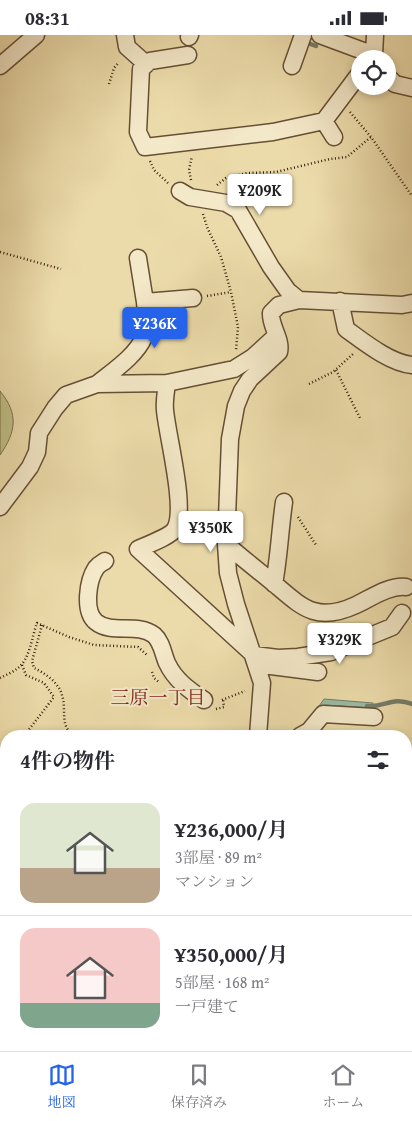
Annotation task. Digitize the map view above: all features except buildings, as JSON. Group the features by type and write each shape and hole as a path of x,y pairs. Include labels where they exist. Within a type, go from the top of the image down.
{"street":[{"path":"0,66 36,35"},
{"path":"292,66 303,35"},
{"path":"320,35 355,50"},
{"path":"374,50 375,35"},
{"path":"127,42 146,63"},
{"path":"188,55 150,61 141,69 138,132 145,147 273,132 324,121 351,85"},
{"path":"396,84 412,89"},
{"path":"324,121 334,137"},
{"path":"186,187 190,197 226,203 238,210 271,267 288,291 299,300"},
{"path":"97,384 131,355 144,337 146,320 145,302 138,258"},
{"path":"145,302 193,297"},
{"path":"258,730 262,683 236,605 228,573 226,544 230,439 236,406 242,391 250,379 279,352 280,346 271,319 271,313 279,305 299,300 402,305 412,303"},
{"path":"340,301 346,329 365,343 396,361 405,365 412,365"},
{"path":"0,507 30,467 37,452 39,433 66,395 97,384 167,383 234,369 253,357 276,336"},
{"path":"167,383 164,408 178,493 178,514 175,529 138,549 255,659 318,672"},
{"path":"274,584 284,503"},
{"path":"226,544 294,602 312,611 329,613 348,608 395,587 406,587"},
{"path":"105,561 95,569 90,582 89,613 94,621 104,626 134,628 154,635 159,641 173,673 181,683 208,704"},
{"path":"255,659 298,657 331,652 392,627 402,613"},
{"path":"310,730 323,714 374,717"}],"path":[{"path":"109,84 114,67 127,42"},
{"path":"340,100 371,137 412,196"},
{"path":"234,369 238,327 221,257 207,227 203,212 216,186 226,178 247,173 276,171 347,157 371,137"},
{"path":"145,147 154,171 165,181 186,187 190,161 200,140"},
{"path":"0,252 61,269"},
{"path":"193,297 231,292"},
{"path":"309,384 335,369 365,343"},
{"path":"335,369 360,418"},
{"path":"284,503 292,509 316,545"},
{"path":"0,678 22,665 27,655 36,623 94,645 138,647 146,654 149,661"},
{"path":"42,625 32,661 34,668 45,674 62,694 65,727 68,730"},
{"path":"22,665 26,675 44,683 54,697 29,730"},
{"path":"151,668 154,678 164,687"},
{"path":"208,704 262,683"},
{"path":"208,704 224,707 223,699"}],"shaded area":[{"path":"0,391 10,407 13,423 9,439 0,455"},
{"path":"324,699 373,703 373,708 325,705 309,730 302,730"}],"waterway":[{"path":"305,42 316,46"},
{"path":"367,706 399,701 412,704"}],"district":[{"name":"三原一丁目","path":"158,697"}]}
